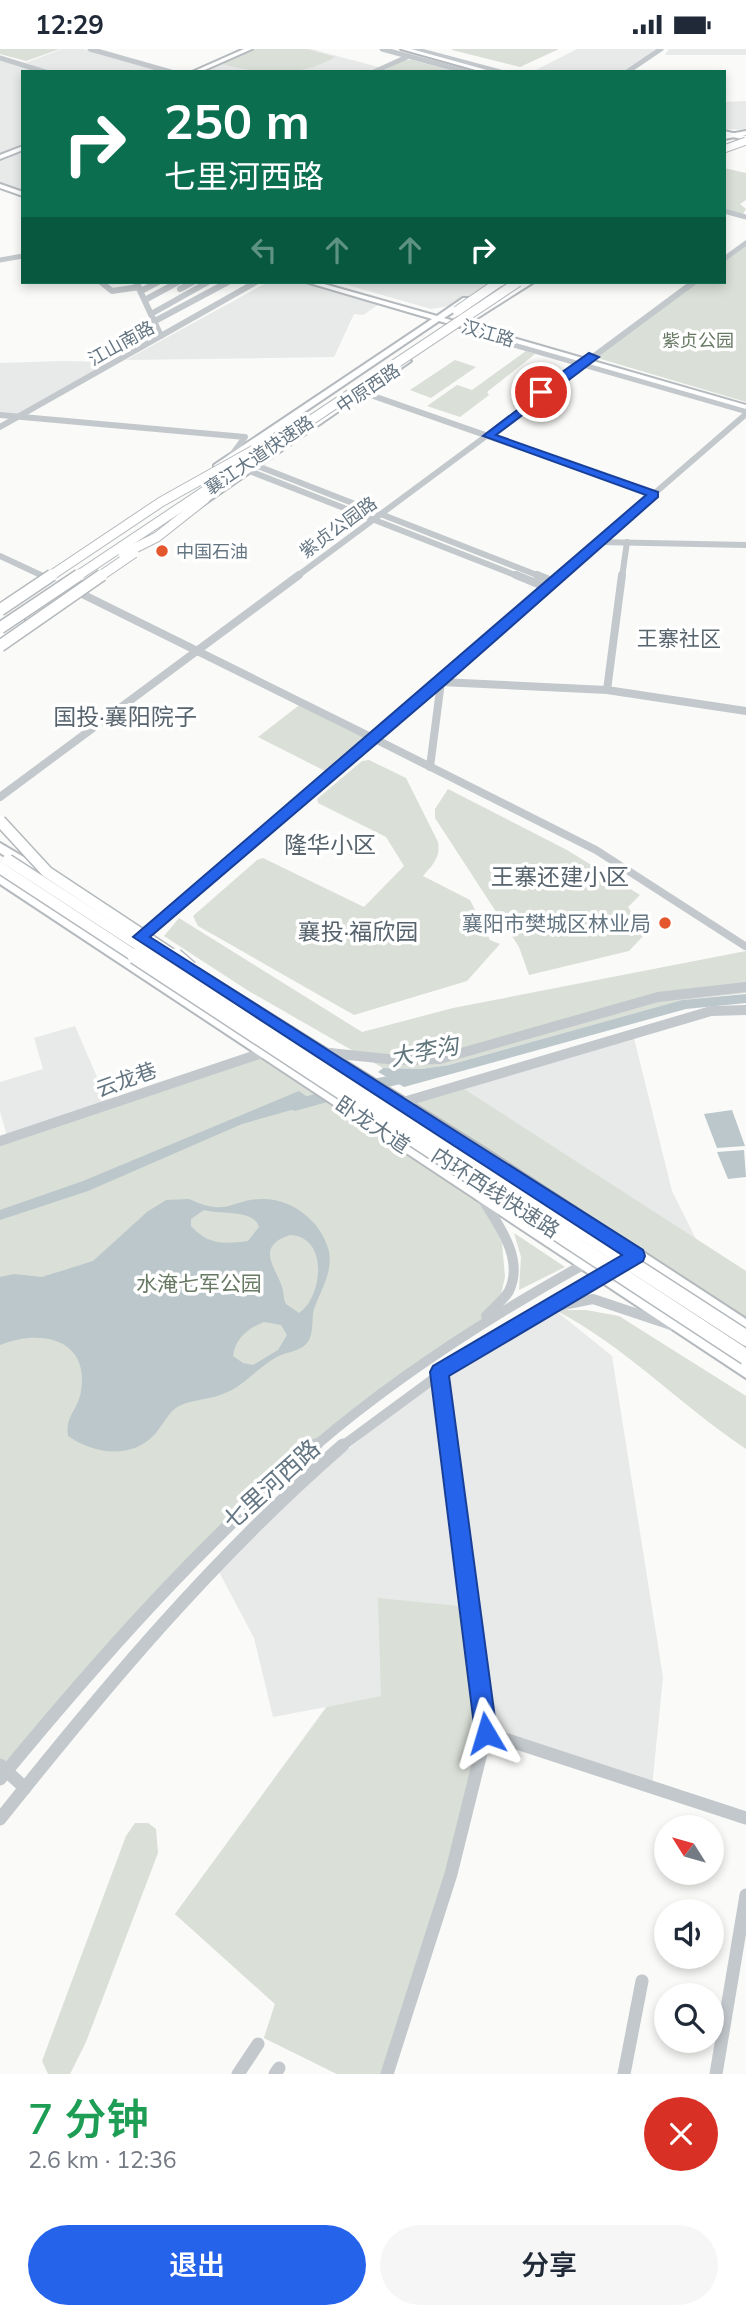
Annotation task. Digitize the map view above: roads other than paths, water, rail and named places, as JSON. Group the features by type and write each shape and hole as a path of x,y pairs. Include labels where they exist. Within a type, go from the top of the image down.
{"highway":[{"path":"391,49 414,51 484,70"},
{"path":"414,51 473,70"},
{"path":"726,135 746,139"},
{"path":"726,147 746,139"},
{"path":"431,332 496,284"},
{"name":"襄江大道快速路","path":"0,628 503,284"},
{"name":"襄江大道快速路","path":"431,332 515,284"},
{"path":"431,332 524,284"},
{"path":"0,606 161,502 263,449"},
{"path":"0,646 157,537 255,464 263,449"},
{"name":"襄江大道快速路","path":"0,620 263,449"},
{"path":"0,637 112,559 157,537"},
{"path":"0,821 47,872"},
{"path":"0,837 47,872 172,954 220,1004"},
{"name":"卧龙大道","path":"0,847 746,1328"},
{"name":"内环西线快速路","path":"0,855 746,1357"},
{"name":"内环西线快速路","path":"0,868 220,1004 746,1338"},
{"path":"0,876 146,971 220,1004"},
{"name":"卧龙大道","path":"0,876 600,1277 746,1371"}],"main road":[{"path":"191,70 240,49"},
{"path":"200,70 249,49"},
{"path":"0,155 21,146"},
{"path":"0,189 21,195"},
{"name":"汉江路","path":"318,284 421,311"},
{"name":"汉江路","path":"331,284 746,408"},
{"name":"中原西路","path":"0,606 43,576 431,332 442,317 489,284"},
{"name":"中原西路","path":"0,637 74,590 481,311 525,284"},
{"path":"421,311 460,305"},
{"path":"421,311 430,318 431,332"},
{"path":"481,311 483,329"}],"street":[{"path":"90,49 164,70"},
{"path":"382,49 414,51 492,70"},
{"path":"632,70 663,49"},
{"path":"378,70 414,51 462,70"},
{"path":"1,59 38,70"},
{"path":"726,212 746,217"},
{"path":"726,255 746,240"},
{"path":"0,251 11,258"},
{"path":"0,260 21,257"},
{"path":"103,284 112,291 139,285 161,336"},
{"path":"145,300 174,284"},
{"path":"180,289 189,284"},
{"path":"151,314 204,284"},
{"path":"155,321 224,284"},
{"name":"江山南路","path":"0,427 252,284"},
{"name":"紫贞公园路","path":"587,361 685,284"},
{"name":"紫贞公园路","path":"0,789 691,284"},
{"path":"463,325 587,361"},
{"path":"362,392 654,494"},
{"path":"140,937 551,585 746,408"},
{"path":"0,415 246,437 229,459"},
{"path":"251,468 551,585"},
{"path":"599,542 746,545"},
{"path":"607,690 627,543"},
{"path":"0,556 43,576"},
{"path":"74,590 596,850 745,946"},
{"name":"紫贞公园路","path":"0,797 195,649"},
{"path":"441,681 607,690 746,711"},
{"path":"430,767 441,681"},
{"path":"319,1051 397,1060 440,1059 659,997 746,987"},
{"path":"395,1100 711,1011 746,1010"},
{"name":"云龙巷","path":"0,1141 265,1052"},
{"path":"481,1196 508,1241 512,1268 509,1290 481,1322"},
{"name":"七里河西路","path":"2,1772 146,1605 267,1485 348,1414 481,1322 621,1245"},
{"name":"七里河西路","path":"3,1809 25,1788 121,1666 220,1558 319,1467 404,1397 440,1372 522,1321 637,1256"},
{"path":"522,1321 568,1301 593,1299 681,1329"},
{"path":"387,2074 451,1874 486,1733 440,1372"},
{"path":"486,1733 746,1818"},
{"path":"2,1772 25,1788"},
{"path":"716,2074 746,1895"},
{"path":"624,2074 642,1981"},
{"path":"238,2074 257,2044"}],"waterway":[{"name":"大李沟","path":"363,1087 408,1077"},
{"name":"大李沟","path":"295,1105 340,1093"}],"place":[{"name":"中国石油","path":"162,551"},
{"name":"襄阳市樊城区林业局","path":"665,923"}],"district":[{"name":"王寨社区","path":"679,638"},
{"name":"国投·襄阳院子","path":"125,716"},
{"name":"隆华小区","path":"330,844"},
{"name":"王寨还建小区","path":"560,876"},
{"name":"襄投·福欣园","path":"358,931"}],"park label":[{"name":"紫贞公园","path":"698,340"},
{"name":"水淹七军公园","path":"199,1283"}]}
